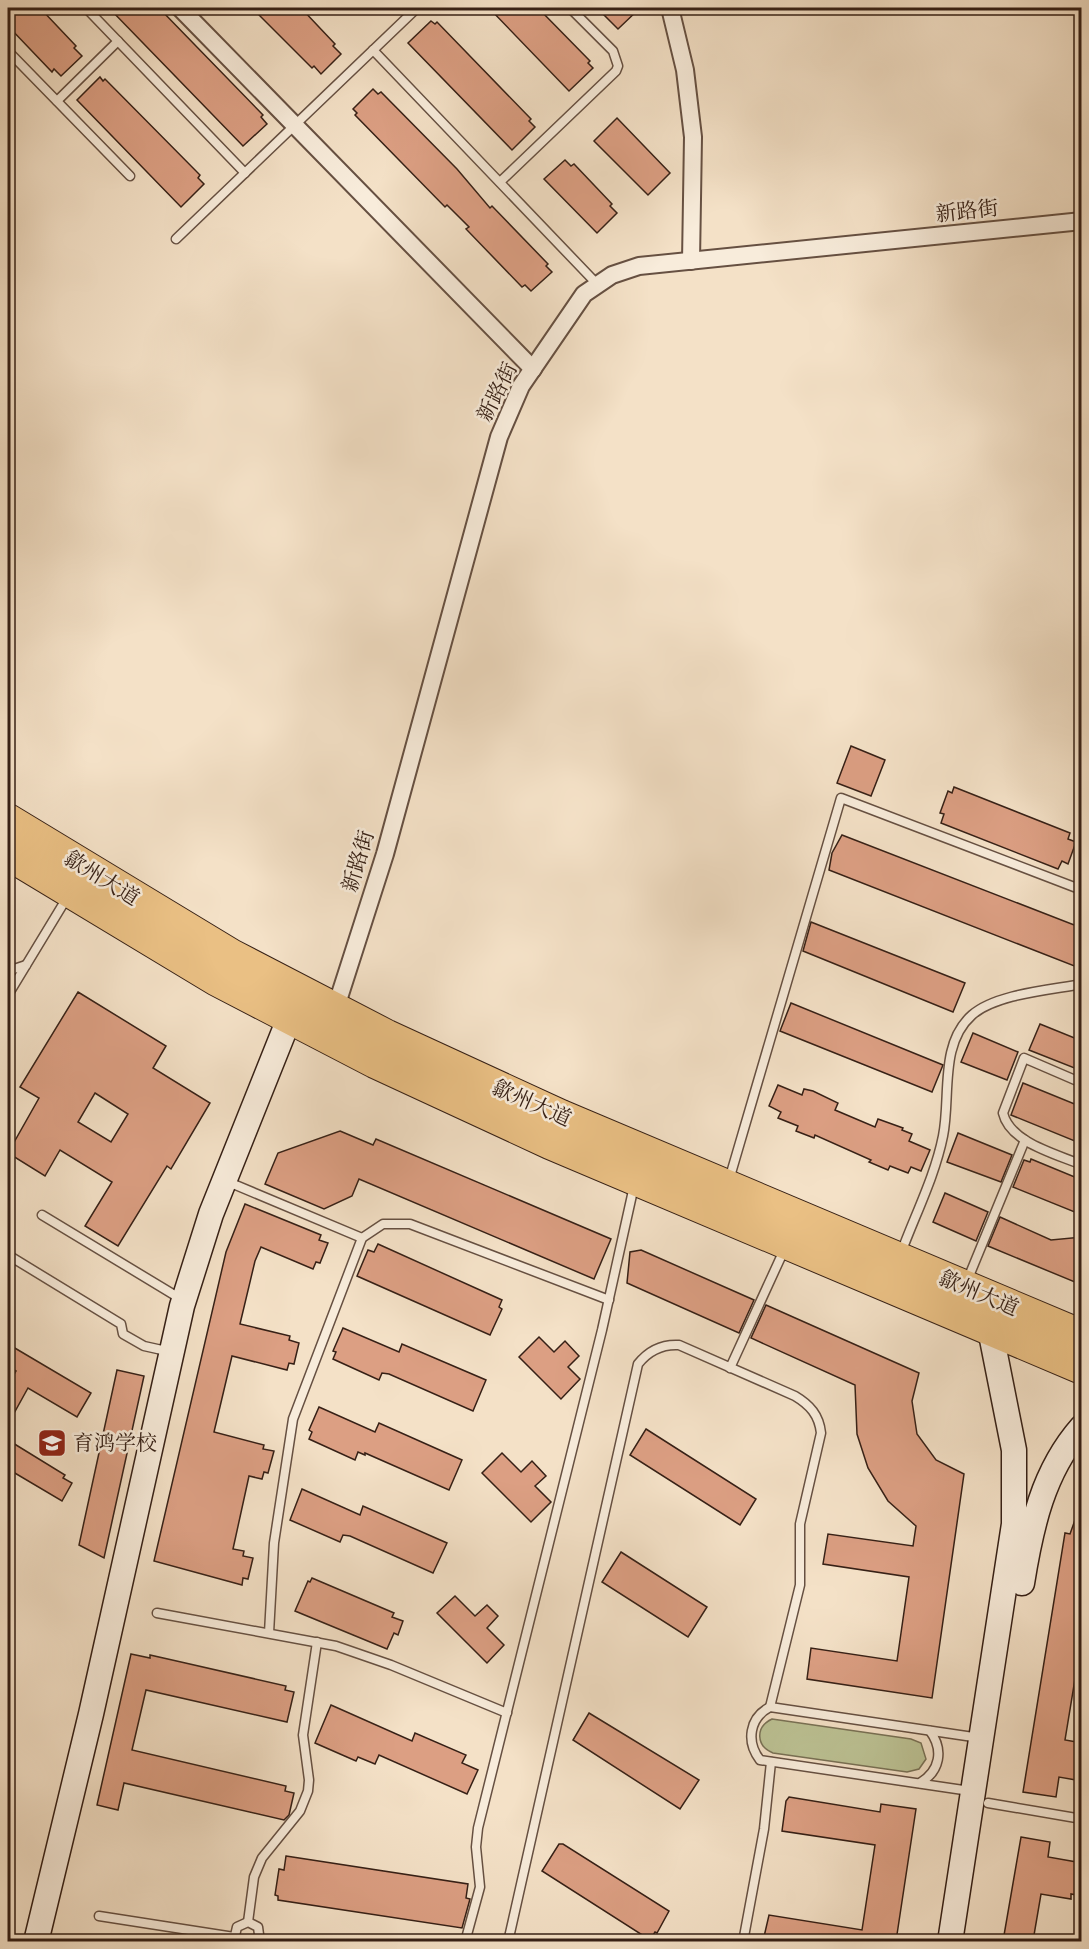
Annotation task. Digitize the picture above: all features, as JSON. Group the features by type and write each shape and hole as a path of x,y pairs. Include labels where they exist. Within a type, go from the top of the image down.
{"highway":[{"name":"歙州大道","path":"8,820 162,915 336,1010 474,1078 1082,1336"},
{"name":"歙州大道","path":"8,854 147,940 289,1019 462,1104 1082,1368"}],"street":[{"path":"180,8 532,369"},
{"path":"670,8 685,70 693,137 691,261"},
{"name":"新路街","path":"336,1010 385,854 499,437 520,386 584,294 597,284 639,266 1082,221"},
{"path":"36,1941 91,1714 184,1301 224,1180 289,1019"},
{"path":"967,1941 981,1797 982,1738 1011,1553 1016,1495 1014,1450 990,1329"},
{"path":"950,1941 981,1797 1027,1555 1045,1484 1064,1450 1082,1427"}],"lane":[{"path":"86,8 245,173"},
{"path":"176,239 417,8"},
{"path":"500,182 616,71 618,66 613,51 570,8"},
{"path":"57,101 118,41"},
{"path":"373,50 597,284"},
{"path":"8,51 130,176"},
{"path":"727,1186 841,798 1082,890"},
{"path":"8,995 69,893"},
{"path":"8,972 26,964"},
{"path":"899,1259 943,1136 952,1047 958,1031 972,1015 992,1003 1082,984"},
{"path":"1082,1083 1024,1058 1004,1113 1009,1126 1025,1140 1082,1165"},
{"path":"965,1287 1025,1140"},
{"path":"465,1941 480,1887 476,1847 478,1828 609,1300 636,1179"},
{"path":"224,1180 362,1238"},
{"path":"42,1215 184,1301"},
{"path":"269,1633 274,1543 293,1419 362,1238 384,1224 410,1224 609,1300"},
{"path":"730,1368 788,1243"},
{"path":"8,1255 121,1324 123,1334 144,1346 171,1352"},
{"path":"507,1941 638,1364 650,1352 672,1345 679,1345 804,1401 817,1416 821,1433 800,1524 800,1585 770,1707 758,1716 751,1738 760,1760 920,1783 1082,1820"},
{"path":"157,1613 317,1642 391,1665 507,1713"},
{"path":"248,1922 254,1877 262,1858 300,1811 308,1791 309,1780 303,1735 317,1642"},
{"path":"770,1707 982,1738"},
{"path":"920,1783 933,1773 939,1756 936,1738 930,1731"},
{"path":"743,1941 764,1829 771,1762"},
{"path":"99,1916 234,1939 237,1927 248,1922"},
{"path":"248,1922 258,1927 260,1941"}],"green space":[{"path":"772,1719 911,1739 921,1743 926,1759 919,1769 907,1772 773,1753 763,1746 760,1736 760,1731 766,1722"}],"building":[{"path":"8,8 40,8 76,46 74,48 82,56 61,76 54,69 52,72 8,26"},
{"path":"109,8 159,8 263,115 261,117 267,124 243,146"},
{"path":"252,8 301,8 335,44 333,46 341,54 321,74 314,66 312,68"},
{"path":"489,8 538,8 590,61 588,63 593,68 569,91"},
{"path":"597,8 640,8 618,29"},
{"path":"431,21 435,24 437,22 531,119 529,121 535,127 512,150 408,43"},
{"path":"100,77 103,81 105,79 200,175 198,178 204,184 181,207 77,100"},
{"path":"373,89 378,94 381,92 457,169 490,208 492,206 548,264 546,266 552,272 531,291 525,285 522,287 466,229 469,227 447,205 445,207 355,115 357,113 353,109"},
{"path":"617,118 670,173 648,195 594,141"},
{"path":"565,160 571,166 574,164 612,204 610,206 617,213 597,233 544,179"},
{"path":"851,746 885,760 871,796 837,783"},
{"path":"954,787 1070,833 1068,839 1076,842 1068,864 1062,861 1058,869 941,823 944,814 940,813 948,791 952,793"},
{"path":"842,835 1082,928 1082,969 829,870 832,853"},
{"path":"811,922 965,983 953,1012 803,951"},
{"path":"78,992 166,1046 153,1068 210,1103 171,1169 167,1166 118,1246 85,1226 112,1182 60,1150 45,1176 8,1153 39,1098 20,1087","holes":["95,1093 128,1114 111,1142 78,1122"]},
{"path":"791,1003 943,1065 932,1092 780,1031"},
{"path":"1040,1024 1082,1041 1082,1071 1029,1050"},
{"path":"973,1033 1018,1052 1007,1080 961,1062"},
{"path":"1023,1083 1082,1107 1082,1144 1011,1115"},
{"path":"778,1085 802,1095 804,1089 813,1091 838,1103 835,1110 875,1127 878,1119 903,1128 902,1130 912,1134 909,1141 930,1150 921,1171 911,1167 908,1173 890,1166 888,1170 815,1135 814,1138 796,1131 798,1126 778,1118 781,1112 769,1106"},
{"path":"340,1131 373,1145 376,1139 611,1239 594,1279 359,1179 352,1196 324,1209 265,1184 278,1153"},
{"path":"958,1133 1012,1155 1001,1182 947,1162"},
{"path":"1031,1159 1082,1180 1082,1215 1013,1187 1024,1160 1030,1162"},
{"path":"945,1193 988,1212 976,1241 933,1222"},
{"path":"245,1204 321,1235 319,1240 328,1243 320,1263 316,1262 313,1269 261,1247 255,1261 240,1324 290,1336 289,1340 299,1343 294,1364 289,1363 287,1370 232,1356 214,1432 264,1445 263,1449 274,1451 268,1473 264,1472 262,1479 249,1476 233,1549 244,1551 243,1556 253,1558 248,1579 243,1578 242,1585 154,1561 226,1252"},
{"path":"1000,1217 1051,1240 1082,1237 1082,1285 988,1246"},
{"path":"378,1244 502,1300 499,1307 502,1309 490,1335 357,1276 368,1250 374,1252"},
{"path":"641,1250 754,1300 739,1333 627,1283 630,1252"},
{"path":"766,1305 919,1373 912,1401 917,1434 936,1460 964,1474 932,1698 807,1679 811,1648 897,1661 909,1577 823,1564 828,1534 913,1546 916,1526 888,1501 868,1468 857,1434 855,1385 751,1338"},
{"path":"343,1328 399,1352 402,1344 486,1380 473,1411 389,1374 382,1373 379,1380 333,1359 336,1352 333,1351"},
{"path":"539,1337 554,1352 565,1341 579,1356 568,1367 580,1379 561,1399 519,1357"},
{"path":"8,1344 91,1393 77,1417 28,1388 8,1424 8,1385 16,1371 8,1366"},
{"path":"117,1370 144,1376 104,1558 79,1545"},
{"path":"319,1407 375,1432 379,1423 462,1460 449,1490 365,1453 365,1455 358,1452 355,1460 309,1439 312,1432 309,1430"},
{"path":"646,1429 756,1499 740,1525 630,1455"},
{"path":"8,1440 65,1475 63,1478 72,1483 62,1501 8,1469"},
{"path":"502,1453 521,1472 532,1461 546,1476 535,1486 551,1502 531,1522 482,1473"},
{"path":"302,1489 360,1515 363,1506 447,1543 433,1573 350,1536 343,1535 340,1542 290,1520"},
{"path":"1080,1506 1082,1668 1077,1667 1065,1740 1082,1743 1082,1781 1059,1777 1056,1797 1023,1792 1065,1533 1070,1534"},
{"path":"621,1552 707,1607 688,1637 602,1582"},
{"path":"312,1578 394,1613 392,1617 403,1621 398,1635 394,1633 387,1649 295,1611 308,1581 310,1582"},
{"path":"455,1596 475,1616 487,1605 498,1616 487,1628 504,1645 487,1663 437,1613"},
{"path":"131,1654 150,1658 150,1655 286,1686 285,1690 294,1692 287,1722 146,1690 132,1750 286,1786 285,1791 294,1793 289,1815 284,1820 124,1783 118,1810 97,1805"},
{"path":"331,1705 412,1741 415,1733 466,1755 462,1763 478,1770 467,1794 379,1755 375,1764 358,1757 356,1761 315,1743"},
{"path":"589,1713 699,1780 680,1809 573,1740"},
{"path":"789,1797 880,1812 881,1804 916,1809 896,1941 763,1941 769,1915 862,1930 875,1845 782,1831 786,1801"},
{"path":"1021,1837 1050,1842 1048,1857 1082,1863 1082,1896 1071,1894 1071,1899 1041,1894 1033,1941 1003,1941"},
{"path":"559,1844 563,1844 669,1911 657,1933 655,1932 650,1940 542,1871"},
{"path":"286,1856 468,1884 466,1898 470,1899 462,1928 278,1900 278,1896 275,1895 279,1869 284,1870"}],"place":[{"name":"育鸿学校","path":"52,1443"}]}
